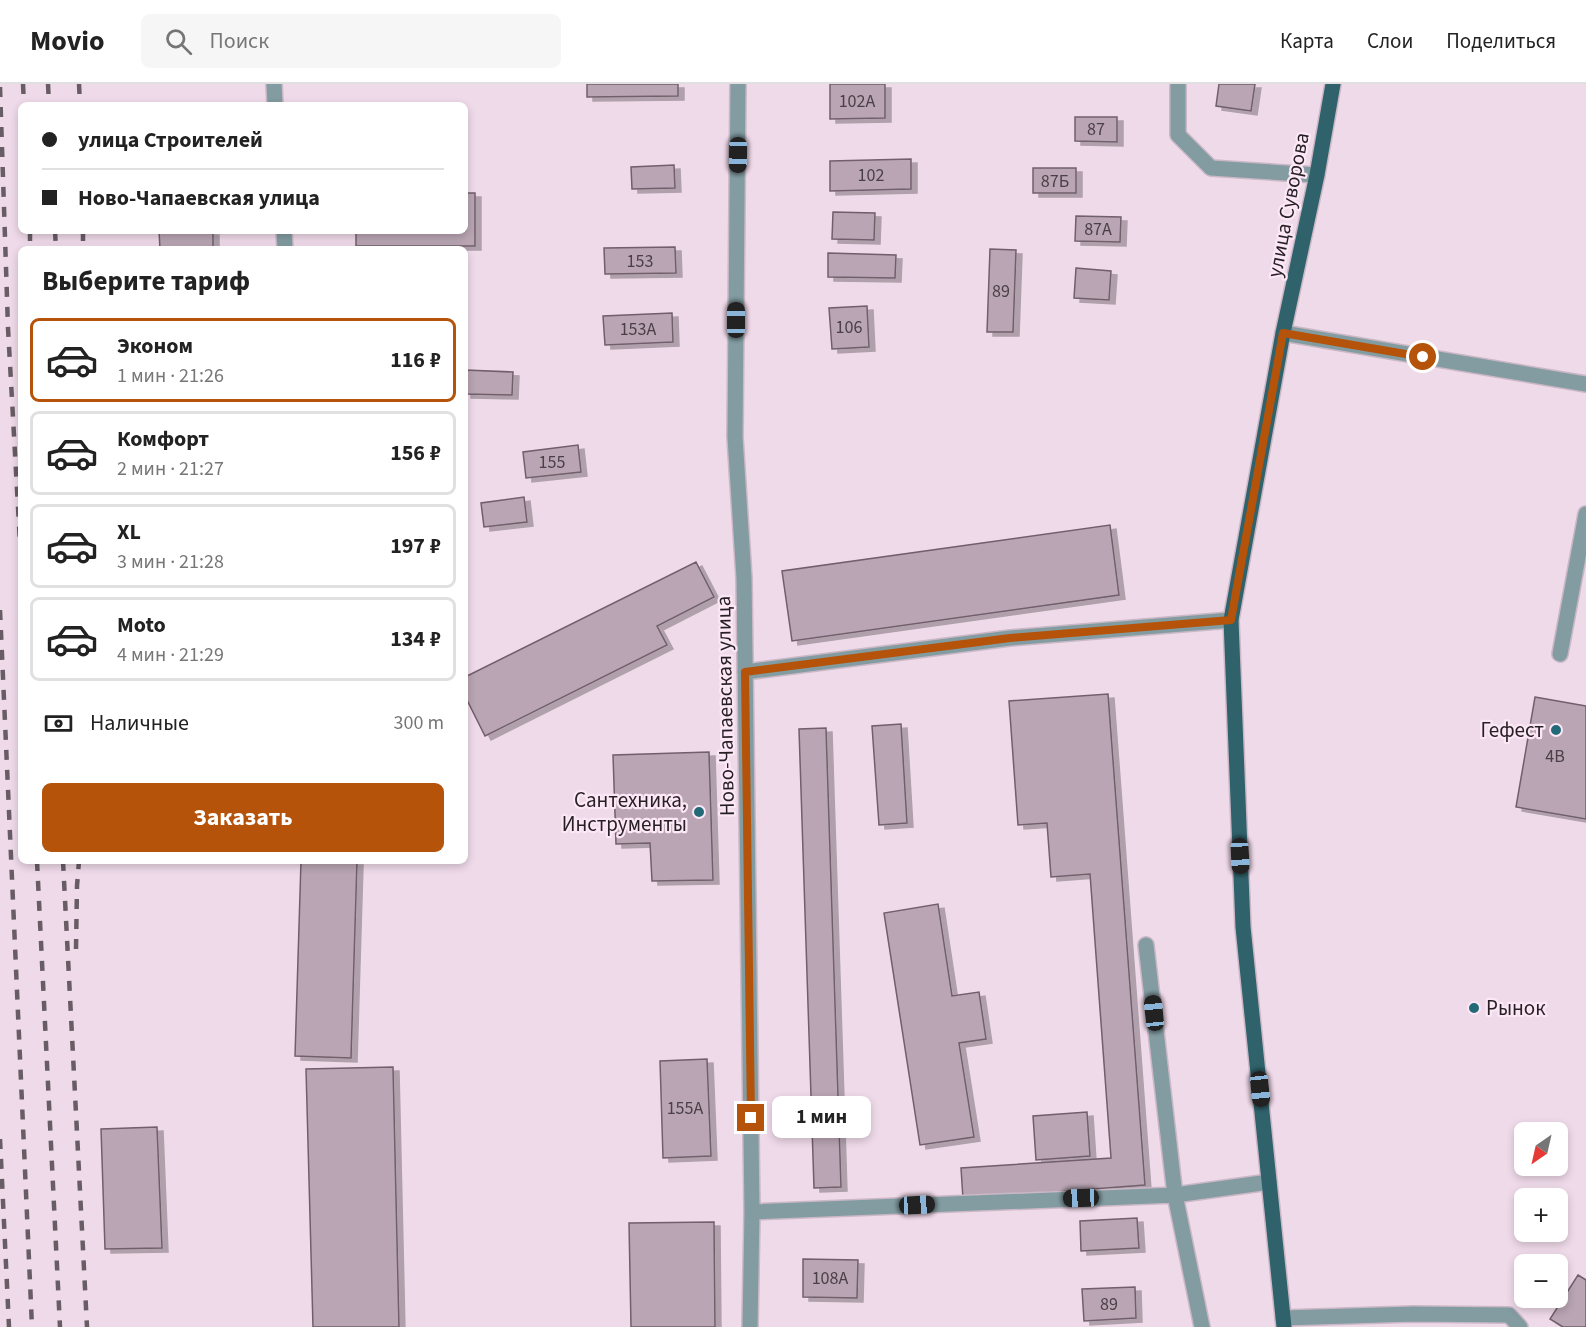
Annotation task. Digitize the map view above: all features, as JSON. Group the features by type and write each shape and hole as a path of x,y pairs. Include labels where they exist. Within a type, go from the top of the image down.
{"main road":[{"name":"улица Суворова","path":"1283,1322 1243,927 1231,620 1283,333 1317,175 1333,84"}],"street":[{"path":"274,84 275,102"},
{"name":"Ново-Чапаевская улица","path":"738,84 735,437 744,578 752,1212 750,1327"},
{"path":"1178,84 1178,135 1211,168 1317,175"},
{"path":"1283,333 1586,384"},
{"path":"1560,654 1586,514"},
{"path":"745,672 1010,638 1231,620"},
{"path":"1146,945 1175,1195 1202,1327"},
{"path":"752,1212 1175,1195 1269,1182"},
{"path":"1283,1322 1413,1314 1509,1316 1520,1327"}],"building":[{"path":"587,84 678,84 678,96 587,97"},
{"path":"830,84 885,84 885,118 830,119"},
{"path":"1219,84 1255,84 1251,111 1216,106"},
{"path":"1075,117 1117,117 1117,142 1075,141"},
{"path":"911,159 911,189 830,191 830,161"},
{"path":"674,165 675,188 632,189 631,167"},
{"path":"1033,168 1076,168 1076,193 1033,193"},
{"path":"468,193 475,193 475,246 356,246 356,234 468,234"},
{"path":"833,212 875,213 874,240 832,239"},
{"path":"1076,216 1121,217 1120,242 1075,241"},
{"path":"159,234 213,234 213,246 160,246"},
{"path":"675,247 676,273 605,274 604,248"},
{"path":"990,249 1016,250 1013,332 987,332"},
{"path":"828,253 896,255 895,278 828,277"},
{"path":"1076,268 1111,271 1109,300 1074,298"},
{"path":"867,306 869,347 832,349 829,308"},
{"path":"672,313 673,342 605,345 603,316"},
{"path":"468,370 513,372 512,395 468,394"},
{"path":"578,445 581,472 526,478 523,452"},
{"path":"524,497 527,522 484,527 481,503"},
{"path":"1110,525 1119,595 792,641 782,571"},
{"path":"696,562 714,597 657,626 667,645 485,736 468,702 468,676"},
{"path":"1108,694 1145,1185 963,1199 961,1168 1111,1158 1090,874 1051,877 1047,823 1018,825 1009,701"},
{"path":"1535,697 1586,706 1586,819 1516,807"},
{"path":"901,724 907,823 879,825 872,726"},
{"path":"826,728 841,1187 814,1188 799,729"},
{"path":"709,752 713,880 652,881 650,843 616,844 613,755"},
{"path":"301,864 357,864 351,1058 295,1056"},
{"path":"938,904 952,996 979,992 986,1039 959,1043 974,1137 920,1145 884,913"},
{"path":"707,1059 711,1156 663,1158 660,1061"},
{"path":"393,1067 399,1327 313,1327 306,1069"},
{"path":"1087,1112 1090,1156 1036,1160 1033,1116"},
{"path":"157,1127 162,1248 105,1249 101,1129"},
{"path":"1137,1218 1139,1248 1081,1251 1080,1221"},
{"path":"714,1222 715,1327 631,1327 629,1223"},
{"path":"803,1259 858,1260 857,1298 803,1297"},
{"path":"1578,1275 1586,1280 1586,1327 1563,1327 1550,1319 1557,1308 1568,1308 1568,1291"},
{"path":"1135,1287 1136,1318 1084,1321 1082,1289"}],"railway":[{"path":"23,84 24,102"},
{"path":"48,84 49,102"},
{"path":"79,84 80,102"},
{"path":"0,87 8,328 18,507"},
{"path":"30,234 30,246"},
{"path":"55,234 56,246"},
{"path":"83,234 83,246"},
{"path":"0,610 32,1327"},
{"path":"37,864 60,1327"},
{"path":"63,864 87,1327"},
{"path":"76,949 79,864"},
{"path":"0,1139 9,1327"}],"place":[{"name":"Гефест","path":"1556,730"},
{"name":"Сантехника, Инструменты","path":"699,812"},
{"name":"Рынок","path":"1474,1008"}],"route":[{"path":"751,1118 745,672 1010,638 1231,620 1283,333 1423,357"}]}
